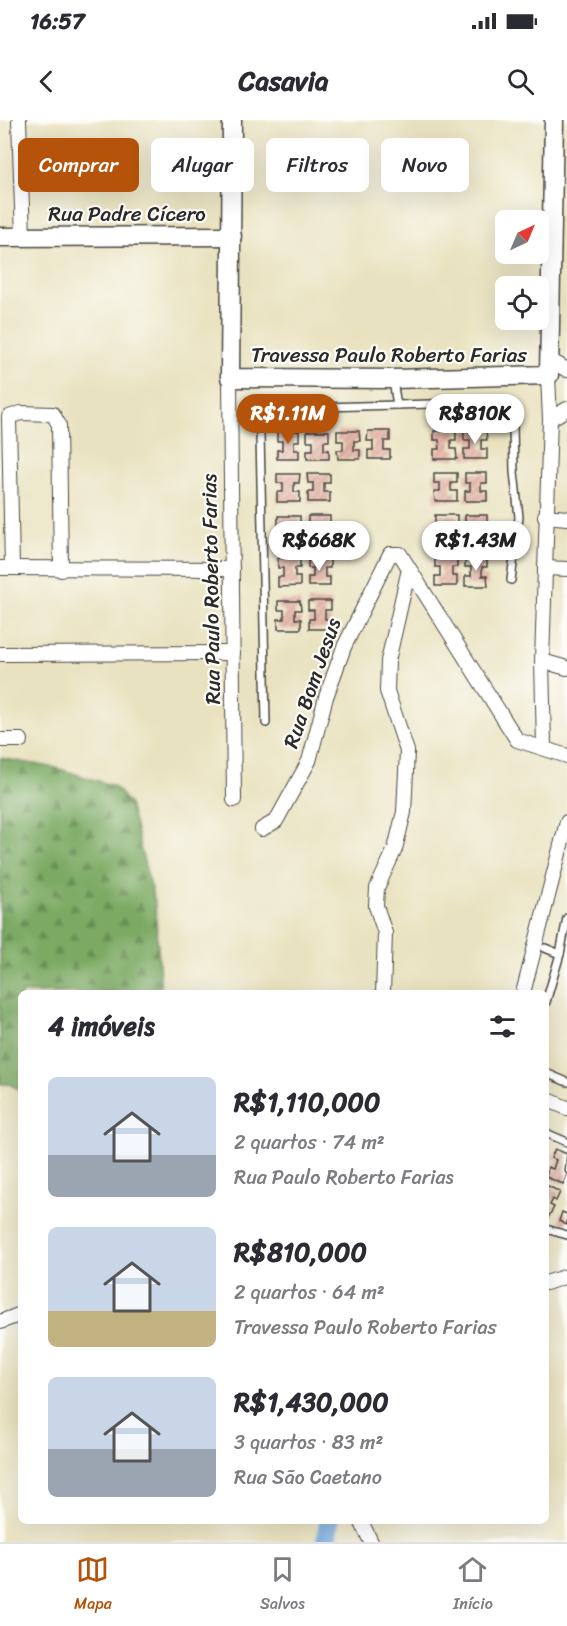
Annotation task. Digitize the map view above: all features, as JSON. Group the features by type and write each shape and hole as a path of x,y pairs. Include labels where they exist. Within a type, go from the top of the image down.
{"street":[{"name":"Rua Padre Cícero","path":"20,120 23,237"},
{"path":"230,378 232,120"},
{"path":"544,747 542,661 550,419 549,368 560,157 554,120"},
{"name":"Rua Padre Cícero","path":"0,237 232,236"},
{"path":"549,368 567,370"},
{"name":"Travessa Paulo Roberto Farias","path":"230,378 393,379 549,368"},
{"name":"Rua Paulo Roberto Farias","path":"230,378 234,800"},
{"path":"550,419 567,409"},
{"path":"61,570 59,425 53,414 21,413 9,417 6,568 61,570 232,569"},
{"path":"545,516 567,519"},
{"name":"Rua Bom Jesus","path":"262,830 276,821 309,761 326,697 344,646 385,559 390,554 400,554 409,569"},
{"path":"545,568 567,569"},
{"path":"409,569 517,740 567,756"},
{"path":"383,990 385,933 376,906 377,888 395,849 404,812 407,752 387,691 388,661 409,569"},
{"path":"0,654 233,653"},
{"path":"542,661 567,668"},
{"path":"0,740 21,740"},
{"path":"524,990 539,946 567,822"},
{"path":"549,1100 567,1108"},
{"path":"549,1282 567,1276"},
{"path":"0,1322 18,1315"},
{"path":"362,1524 371,1542"}],"lane":[{"path":"393,379 397,405"},
{"path":"266,723 260,434 263,424 275,411 286,408 498,402 506,410 513,426 514,472 519,517 511,580"},
{"path":"549,992 567,918"},
{"path":"539,946 560,954"},
{"path":"549,1074 567,1082"},
{"path":"549,1134 567,1143"},
{"path":"549,1230 567,1235"}],"green space":[{"path":"0,758 56,768 114,786 129,804 155,904 161,990 18,990 18,1088 9,1084 0,1084"}],"building":[{"path":"277,431 299,431 299,441 294,441 294,450 299,450 299,459 277,459 277,450 282,450 282,441 277,441"},
{"path":"307,431 329,431 329,441 324,441 324,450 329,450 329,459 307,459 307,450 313,450 313,441 307,441"},
{"path":"337,431 359,431 360,441 354,441 354,450 360,450 360,459 338,459 337,450 343,450 343,441 337,441"},
{"path":"368,431 390,431 390,441 384,441 384,450 390,450 390,459 368,459 368,450 373,450 373,441 367,441"},
{"path":"434,431 456,431 456,440 451,440 451,449 456,449 457,459 434,459 434,449 440,449 439,440 434,440"},
{"path":"464,431 486,431 487,440 481,440 481,449 487,449 487,459 464,459 464,449 470,449 470,440 464,440"},
{"path":"434,473 457,473 457,483 451,483 451,491 457,491 457,501 435,501 434,491 440,491 440,483 434,483"},
{"path":"465,473 487,473 487,483 481,483 481,491 487,491 487,501 465,501 465,491 470,491 470,483 465,483"},
{"path":"277,474 300,474 299,483 294,483 294,492 300,492 300,502 277,502 277,492 283,492 283,483 277,483"},
{"path":"307,474 330,474 330,483 324,483 324,492 330,492 330,502 308,502 308,492 313,492 313,483 308,483"},
{"path":"435,515 457,515 457,525 452,525 452,534 457,534 457,543 435,543 435,534 440,534 440,525 435,525"},
{"path":"465,515 487,515 487,525 482,525 482,534 487,534 487,543 465,543 465,534 470,534 470,525 465,525"},
{"path":"278,516 300,516 300,526 295,526 295,534 300,534 300,544 278,544 278,534 283,534 283,526 278,526"},
{"path":"308,516 330,516 330,526 325,526 325,534 330,534 330,544 308,544 308,534 313,534 313,526 308,526"},
{"path":"278,558 300,558 300,568 295,568 295,577 300,577 300,586 278,587 278,577 283,577 283,568 278,568"},
{"path":"308,558 330,558 330,568 325,568 325,577 330,577 330,586 308,586 308,577 313,577 313,568 308,568"},
{"path":"435,558 457,558 457,567 452,567 452,576 457,576 457,586 435,586 435,576 440,576 440,567 435,567"},
{"path":"465,558 487,558 487,567 482,567 482,576 487,576 488,586 465,586 465,576 471,576 471,567 465,567"},
{"path":"278,601 300,601 301,610 295,610 295,619 301,619 301,629 278,629 278,619 284,619 284,610 278,610"},
{"path":"308,601 331,601 331,610 325,610 325,619 331,619 331,629 309,629 309,619 314,619 314,610 308,610"},
{"path":"555,1149 567,1154 565,1171 567,1175 563,1184 549,1178 549,1167 553,1169 556,1160 551,1158"},
{"path":"549,1186 560,1192 556,1201 553,1199 550,1205 554,1207 549,1216"},
{"path":"562,1212 567,1214 567,1225 559,1221"}],"waterway":[{"path":"326,1542 329,1524"}]}
